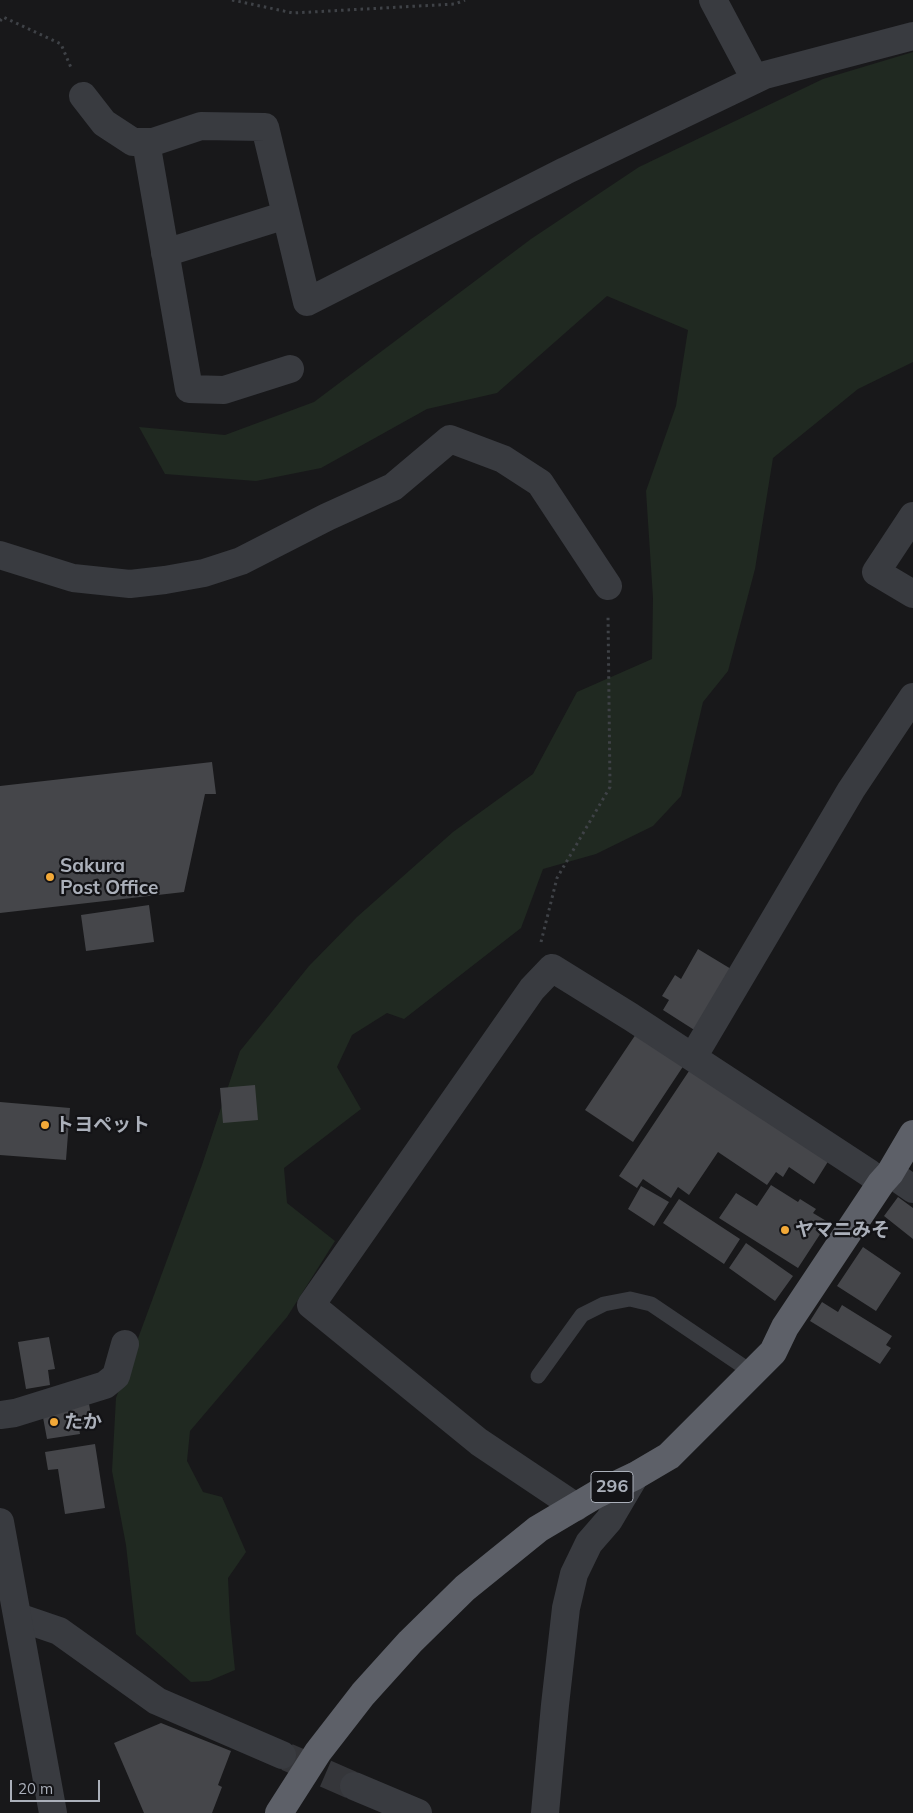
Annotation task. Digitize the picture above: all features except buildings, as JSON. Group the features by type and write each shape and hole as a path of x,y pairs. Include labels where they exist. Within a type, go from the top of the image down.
{"highway":[{"name":"296","path":"279,1813 318,1752 363,1694 410,1642 465,1588 538,1529 597,1494 635,1476 669,1456 773,1352 785,1327 886,1178 913,1134"}],"street":[{"path":"713,0 755,80"},
{"path":"83,96 104,123 133,142 153,142 201,126 264,126 307,302 566,170 764,75 913,36"},
{"path":"146,142 189,389 224,390 290,368"},
{"path":"165,253 286,216"},
{"path":"0,555 73,578 130,584 204,573 240,561 327,517 393,487 450,439 503,459 540,483 608,586"},
{"path":"913,516 876,572 913,594"},
{"path":"693,1057 851,790 913,697"},
{"path":"576,1507 479,1442 311,1305 532,988 552,968 693,1057 869,1173 913,1189"},
{"path":"0,1415 15,1413 105,1385 116,1376 125,1344"},
{"path":"545,1813 566,1608 574,1574 589,1544 609,1520 635,1476"},
{"path":"0,1522 54,1813"},
{"path":"18,1617 59,1631 157,1701 282,1755"},
{"path":"354,1786 418,1813"}],"lane":[{"path":"538,1376 582,1314 604,1304 630,1299 651,1304 753,1373"}],"path":[{"path":"232,0 293,13 455,4 465,0"},
{"path":"0,21 3,17 61,44 83,96"},
{"path":"552,968 541,944 557,878 610,787 608,586"}],"shaded area":[{"path":"913,52 913,362 858,389 773,458 755,569 728,671 703,702 681,796 653,826 596,854 543,869 521,928 404,1019 387,1013 352,1035 337,1067 361,1109 284,1168 287,1203 335,1241 287,1317 190,1431 187,1461 203,1492 222,1497 246,1552 228,1578 235,1670 209,1681 191,1682 136,1634 126,1545 112,1471 116,1398 202,1165 240,1051 309,966 357,917 453,832 533,774 577,692 652,659 653,598 646,491 676,406 688,330 607,296 497,393 427,409 321,468 256,481 165,474 139,427 225,435 314,402 531,239 639,167 823,79"}],"tunnel":[{"path":"287,1757 354,1786"}],"place":[{"name":"Sakura Post Office","path":"50,877"},
{"name":"トヨペット","path":"45,1125"},
{"name":"ヤマニみそ","path":"785,1230"},
{"name":"たか","path":"54,1422"}]}
